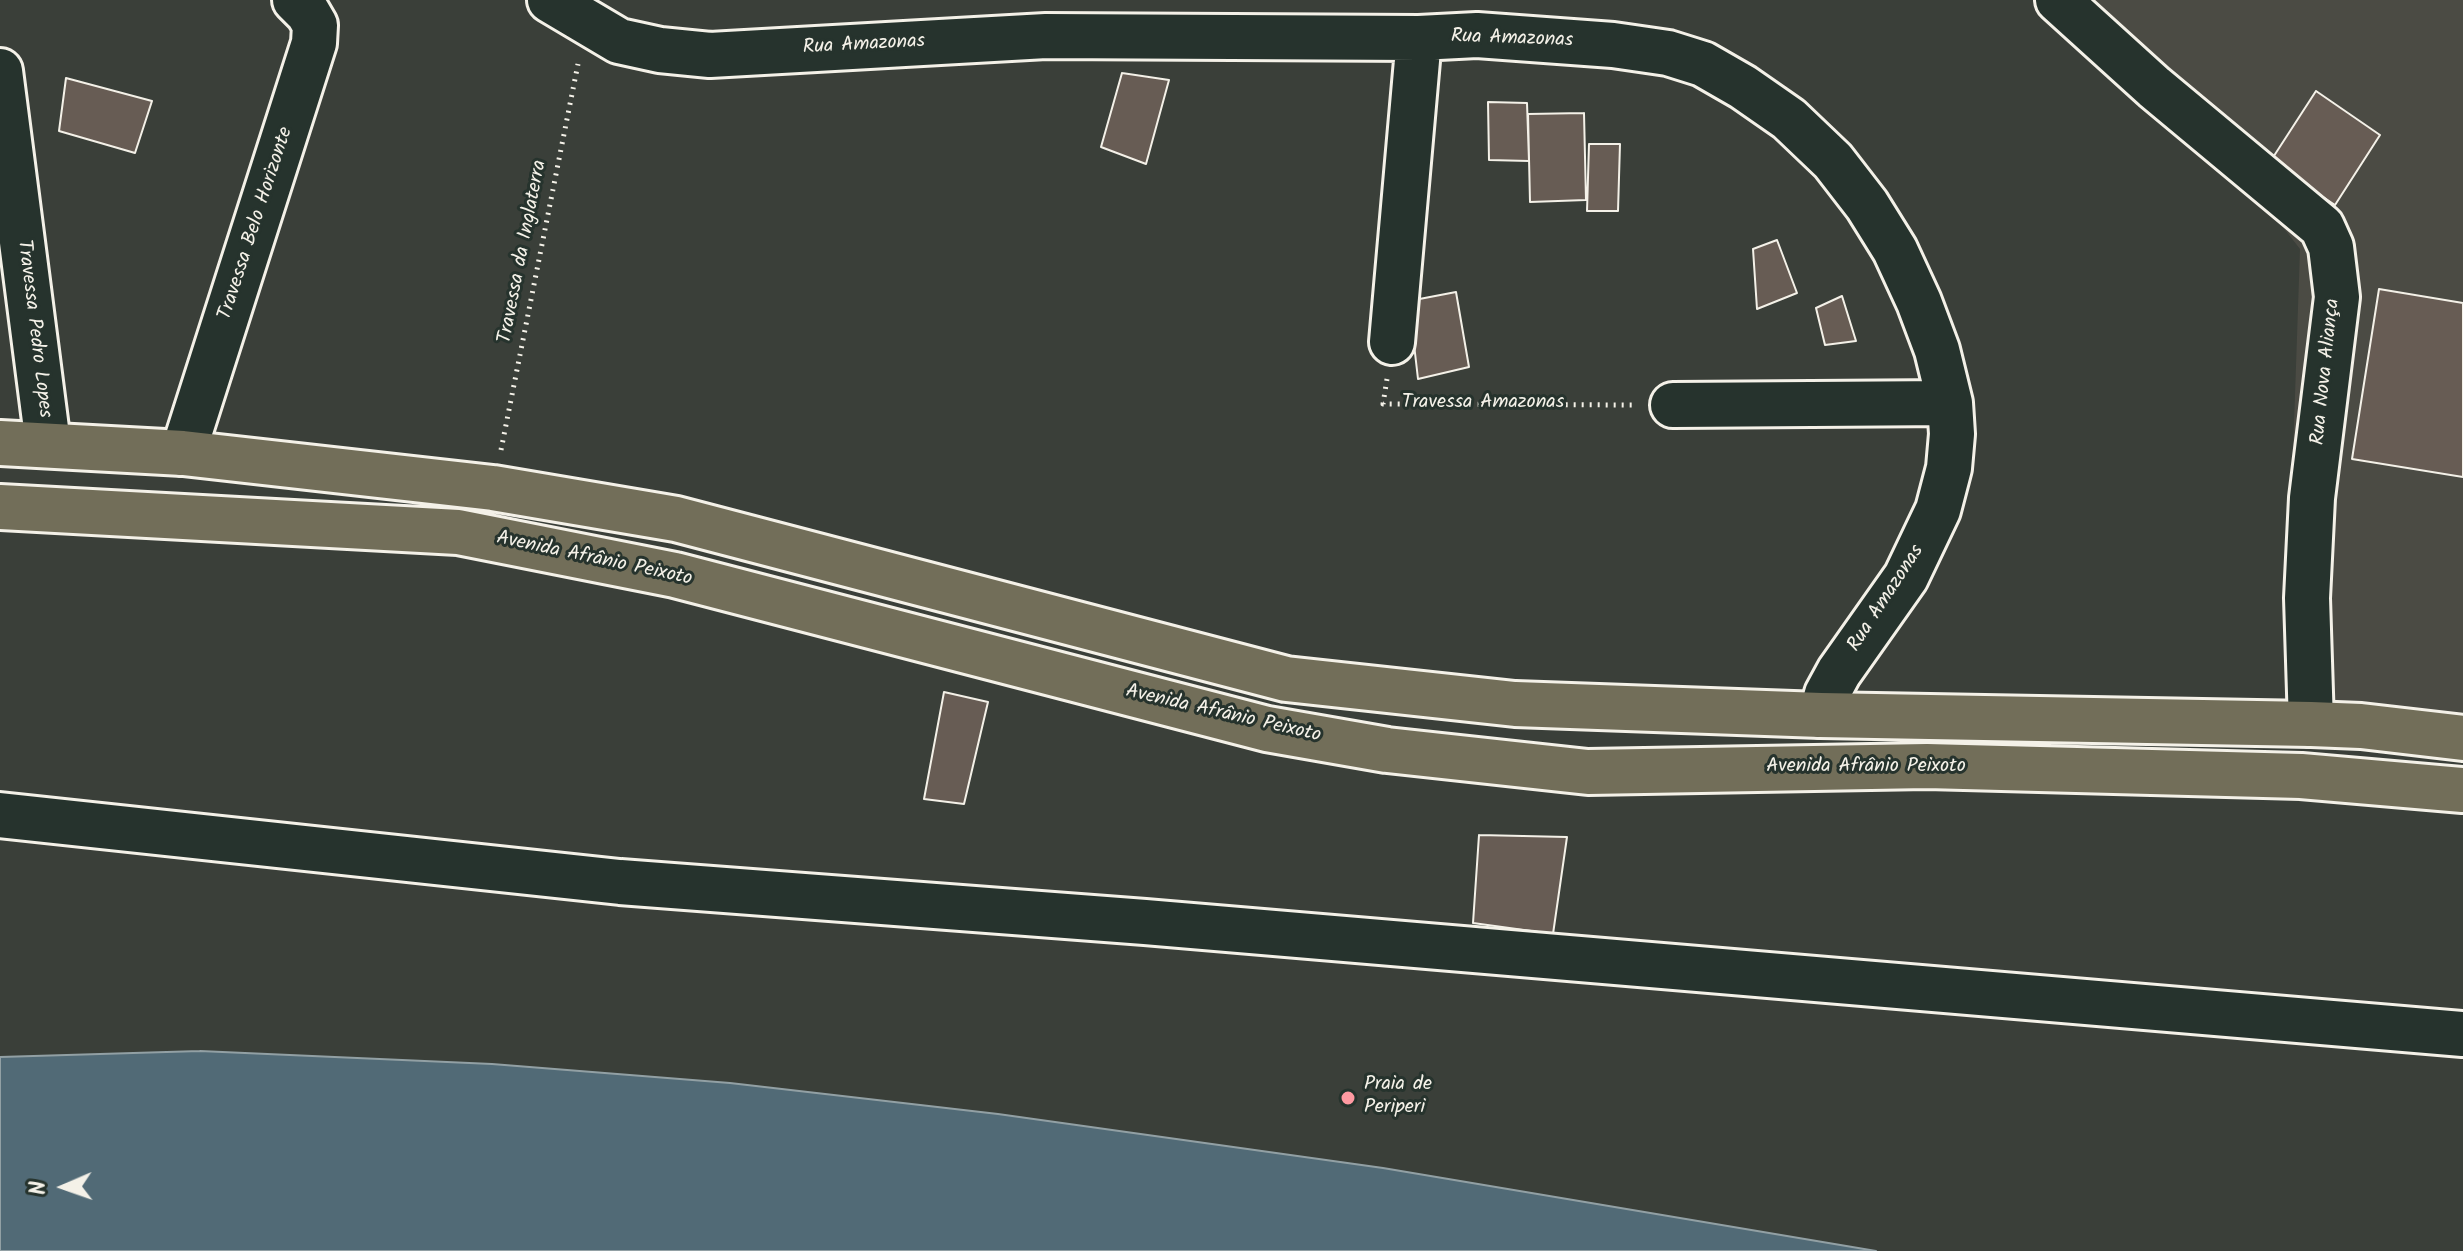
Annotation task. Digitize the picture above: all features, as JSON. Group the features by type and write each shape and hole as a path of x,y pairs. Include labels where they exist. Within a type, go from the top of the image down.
{"main road":[{"path":"0,443 183,453 493,488 676,519 1286,679 1515,704 1821,715 2311,724 2361,726 2463,738"},
{"name":"Avenida Afrânio Peixoto","path":"0,507 458,532 675,575 1267,729 1387,750 1588,772 1927,766 2301,776 2463,790"}],"street":[{"name":"Travessa Belo Horizonte","path":"183,453 314,43 315,25 295,0"},
{"name":"Rua Amazonas","path":"550,0 619,41 660,50 710,55 1046,36 1419,38 1477,35 1613,45 1668,53 1703,64 1789,119 1833,161 1867,205 1895,250 1919,302 1937,350 1950,403 1952,434 1949,468 1938,510 1906,577 1839,672 1827,694 1821,715"},
{"name":"Rua Nova Aliança","path":"2058,0 2154,87 2322,227 2331,247 2337,297 2312,498 2308,566 2307,648 2311,724"},
{"path":"1392,342 1419,38"},
{"name":"Travessa Pedro Lopes","path":"0,71 48,444"},
{"path":"1673,405 1950,403"},
{"path":"0,815 620,882 1145,922 2463,1034"}],"path":[{"name":"Travessa da Inglaterra","path":"493,488 586,23"},
{"name":"Travessa Amazonas","path":"1392,342 1383,404 1673,405"}],"shaded area":[{"path":"2043,0 2463,0 2463,728 2284,717 2300,249 2243,176"}],"water":[{"path":"200,1051 492,1064 730,1083 998,1114 1383,1168 1876,1251 0,1251 0,1057"}],"building":[{"path":"1122,73 1169,80 1146,164 1101,147"},
{"path":"66,78 152,101 135,153 59,131"},
{"path":"2316,91 2380,135 2335,205 2270,162"},
{"path":"1488,102 1527,103 1529,161 1489,160"},
{"path":"1584,113 1586,200 1530,202 1528,114"},
{"path":"1589,144 1620,144 1618,211 1587,211"},
{"path":"1777,240 1797,293 1757,309 1753,249"},
{"path":"2379,289 2463,303 2463,477 2352,459"},
{"path":"1456,292 1469,367 1418,379 1409,301"},
{"path":"1842,296 1856,341 1825,345 1816,308"},
{"path":"944,692 988,702 964,804 924,799"},
{"path":"1479,835 1567,837 1553,934 1473,923"}],"place":[{"name":"Praia de Periperi","path":"1348,1098"}]}
